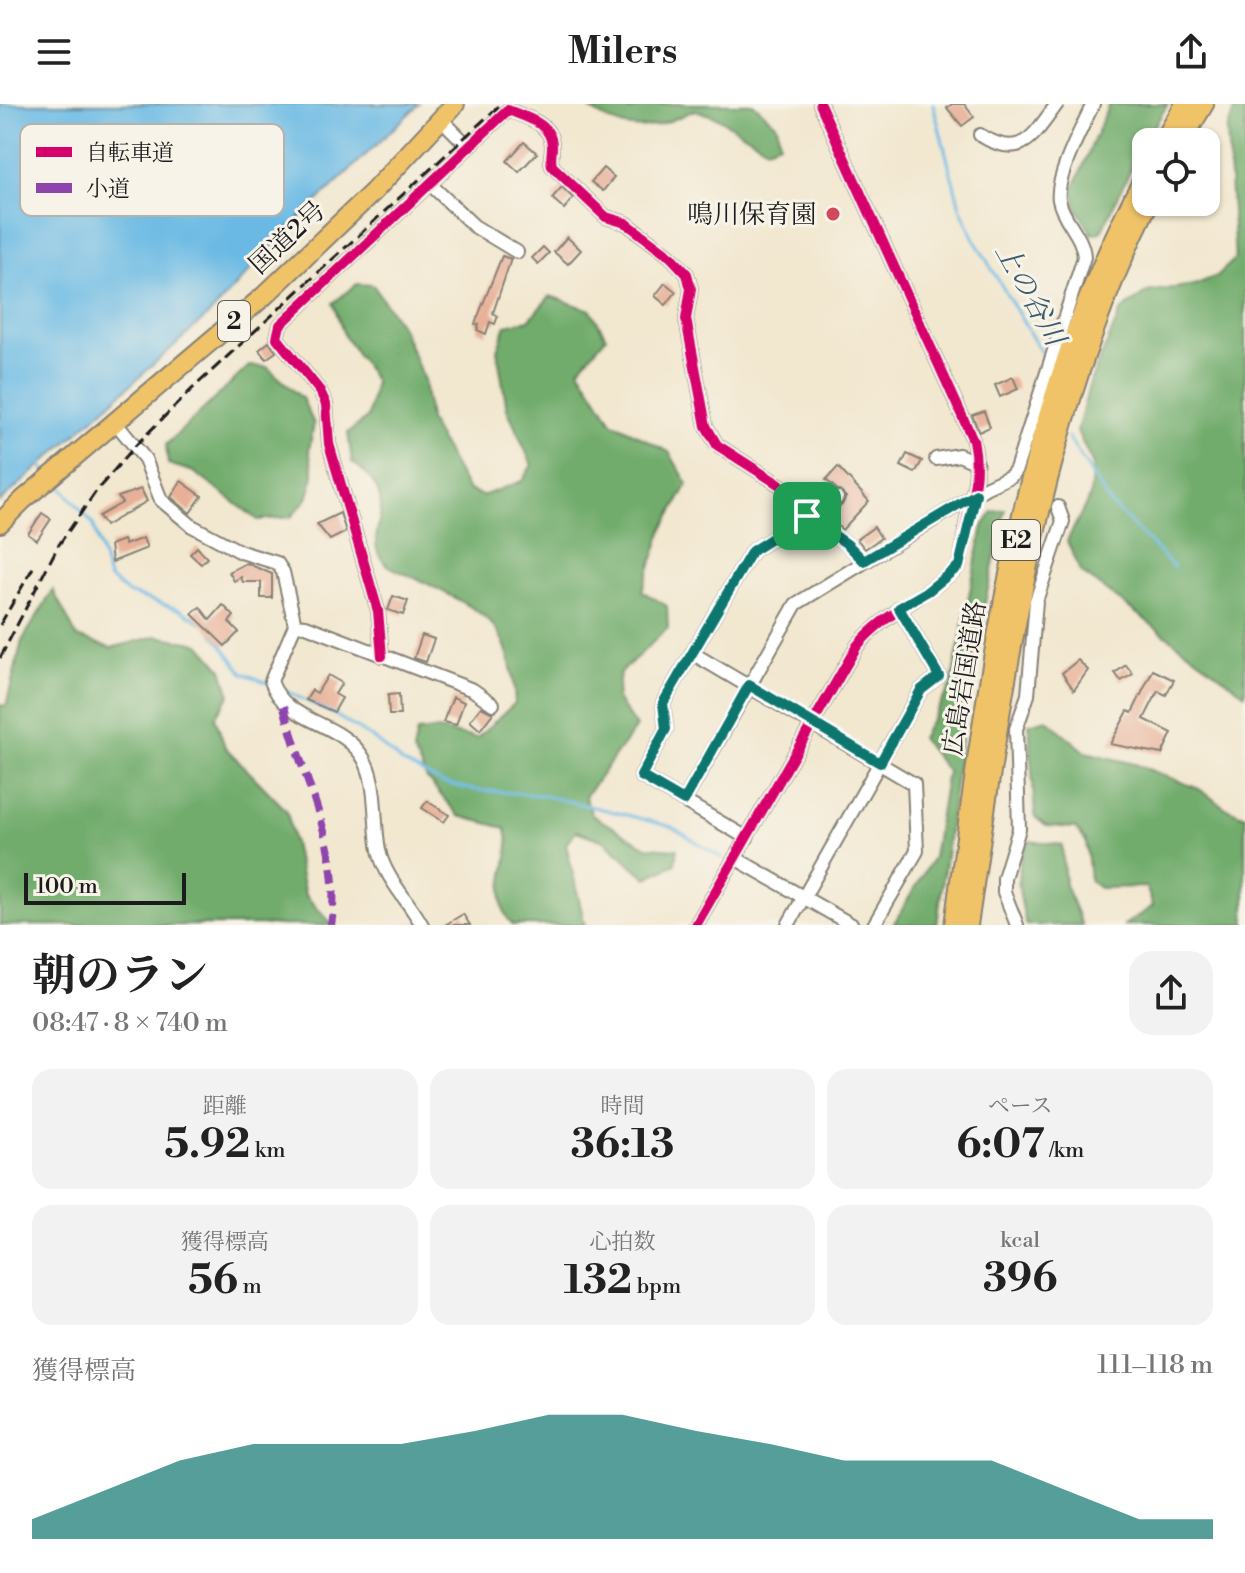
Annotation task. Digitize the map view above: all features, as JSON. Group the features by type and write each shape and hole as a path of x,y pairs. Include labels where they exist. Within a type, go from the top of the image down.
{"highway":[{"name":"国道2号","path":"0,523 23,500 264,296 373,192 455,104"},
{"path":"1171,128 1185,104"},
{"path":"1189,128 1204,104"},
{"name":"広島岩国道路","path":"954,925 996,639 1028,484 1074,336 1099,271 1132,203"},
{"name":"広島岩国道路","path":"968,925 1001,706 1044,489 1089,342 1143,216"}],"street":[{"path":"696,925 857,646 876,624 928,591 959,566 976,494 977,463 973,440 820,104"},
{"path":"980,135 995,144 1012,148 1027,142 1057,104"},
{"path":"684,801 796,604 976,494 1011,476 1084,257 1083,244 1059,199 1065,171 1093,104"},
{"path":"382,656 378,611 329,444 326,404 320,391 277,338 280,325 511,107 542,124 552,143 549,157 552,166 606,217 626,223 670,256 687,274 691,289 686,319 706,426 717,445 783,487 807,516 847,544 864,561"},
{"path":"441,119 469,147"},
{"path":"430,184 474,226 517,252"},
{"path":"115,422 145,459 161,500 192,526 241,552 277,563 283,572 295,625 271,681 276,695 284,706 346,737 363,756 379,820 382,859 422,925"},
{"path":"936,459 959,455 977,463"},
{"path":"747,838 641,776 666,729 663,703 752,551 837,498"},
{"path":"1017,925 1004,892 1004,878 1019,829 1016,729 1028,695 1036,601 1063,521 1058,507"},
{"path":"788,925 921,690 939,676 899,608"},
{"path":"295,625 473,690 493,704"},
{"path":"692,653 914,784 917,851 874,925"},
{"path":"735,858 852,925"}],"green space":[{"path":"583,104 616,104 630,111 643,104 754,104 777,125 780,143 767,148 716,117 694,110 663,123 637,128 612,122"},
{"path":"1109,104 1168,104 1153,128 1132,128 1132,167 1101,232 1092,234 1077,209 1073,190"},
{"path":"1236,104 1245,104 1245,694 1081,572 1067,541 1090,496 1093,465 1077,431 1090,382 1121,311 1147,292 1194,285 1217,276 1235,259 1227,131"},
{"path":"357,284 373,285 402,328 424,380 429,420 467,489 482,496 522,481 532,465 507,409 497,350 506,325 529,320 550,296 591,310 606,337 579,369 612,422 669,452 688,484 663,529 642,591 667,606 668,628 620,673 617,699 636,727 585,797 592,815 647,847 677,849 675,864 647,878 604,841 576,831 566,844 585,925 513,925 502,903 508,852 505,828 459,816 427,779 413,751 417,732 437,730 477,738 515,703 512,676 508,655 493,625 466,604 389,566 378,552 376,541 381,505 378,492 369,477 352,462 348,433 368,417 375,381 344,335 333,303"},
{"path":"249,366 267,367 302,398 314,424 309,450 314,476 307,499 291,517 258,520 194,472 168,464 166,445"},
{"path":"1005,510 969,677 937,925 893,925 933,857 947,771 921,738 951,685 983,526 993,512"},
{"path":"53,590 77,637 111,648 157,636 200,644 222,669 230,695 215,717 225,747 287,811 305,895 333,925 0,925 0,705 6,706 22,641"},
{"path":"1046,719 1086,752 1135,764 1199,789 1226,808 1245,816 1245,925 1124,925 1153,906 1146,887 1100,888 1090,880 1086,841 1075,828 1046,826 1035,817 1029,724"},
{"path":"1029,841 1062,845 1065,885 1082,925 1026,925 1019,872 1023,851"}],"water":[{"path":"0,104 419,104 286,231 214,310 0,502"}],"building":[{"path":"952,104 964,104 974,117 962,126 947,108"},
{"path":"524,142 537,153 519,172 507,161"},
{"path":"603,168 614,177 603,191 591,182"},
{"path":"562,187 573,198 564,209 552,198"},
{"path":"567,237 581,250 568,264 554,252"},
{"path":"543,247 549,253 538,264 532,258"},
{"path":"502,256 511,259 493,313 498,316 495,324 490,322 486,334 477,330 479,325 475,324"},
{"path":"665,283 676,292 666,305 655,296"},
{"path":"269,342 276,352 266,359 259,350"},
{"path":"1013,377 1018,389 1000,397 995,385"},
{"path":"984,411 990,427 979,432 972,415"},
{"path":"907,454 922,461 915,473 901,466"},
{"path":"838,467 869,501 842,530 827,516 842,505 846,497 826,480"},
{"path":"181,481 202,496 190,513 171,497"},
{"path":"141,489 147,501 105,526 99,516 122,503 118,497"},
{"path":"42,513 51,519 37,540 28,534"},
{"path":"340,513 346,532 330,540 317,524"},
{"path":"874,527 881,538 865,549 857,539"},
{"path":"143,538 147,548 112,562 110,545 123,540 125,545"},
{"path":"197,547 207,558 201,564 190,554"},
{"path":"246,563 272,574 272,598 261,598 261,582 243,582 241,577 234,581 229,572"},
{"path":"393,596 408,601 403,615 388,610"},
{"path":"223,605 234,616 229,622 239,632 225,646 192,614 200,607 210,620"},
{"path":"422,635 434,639 426,662 414,658"},
{"path":"1078,660 1088,670 1074,690 1062,673"},
{"path":"1126,665 1133,674 1121,681 1115,673"},
{"path":"1153,670 1174,680 1166,695 1158,691 1144,719 1172,733 1162,754 1110,744 1128,711 1132,713"},
{"path":"328,675 342,683 335,694 342,698 334,712 306,700 312,690 317,693"},
{"path":"399,694 400,715 389,715 388,695"},
{"path":"453,697 464,702 456,725 443,722"},
{"path":"481,707 493,713 480,730 470,721"},
{"path":"427,801 449,815 444,822 422,808"},
{"path":"463,914 470,925 445,925"}],"waterway":[{"name":"上の谷川","path":"933,104 960,207 973,237 1046,361"},
{"name":"上の谷川","path":"1068,437 1111,504 1174,567"},
{"path":"41,465 46,471"},
{"path":"57,482 93,524 109,578 128,593 181,610 202,623"},
{"path":"213,633 243,673 268,683"},
{"path":"278,687 335,715 374,739 403,763 442,783 475,790 541,795 672,827 722,858"}],"railway":[{"path":"0,658 58,546 97,490 136,445 191,390 501,104"},
{"path":"0,625 34,566"}],"marked path":[{"path":"284,706 319,814 332,868 331,925"}],"cycle path":[{"path":"696,925 857,646 881,623 959,566 974,487 976,460 973,440 820,104"},
{"path":"382,656 378,611 329,444 326,404 320,391 277,338 280,325 508,110 543,126 551,138 552,166 606,217 626,223 670,256 687,274 691,289 686,319 706,426 717,445 783,487 807,516 847,544 864,561"}],"place":[{"name":"鳴川保育園","path":"833,214"}],"route":[{"path":"976,494 968,515 959,566 928,591 899,608 939,676 921,690 880,763 749,685 684,801 641,776 666,729 663,703 752,551 807,516 847,544 864,561 976,494"}]}
